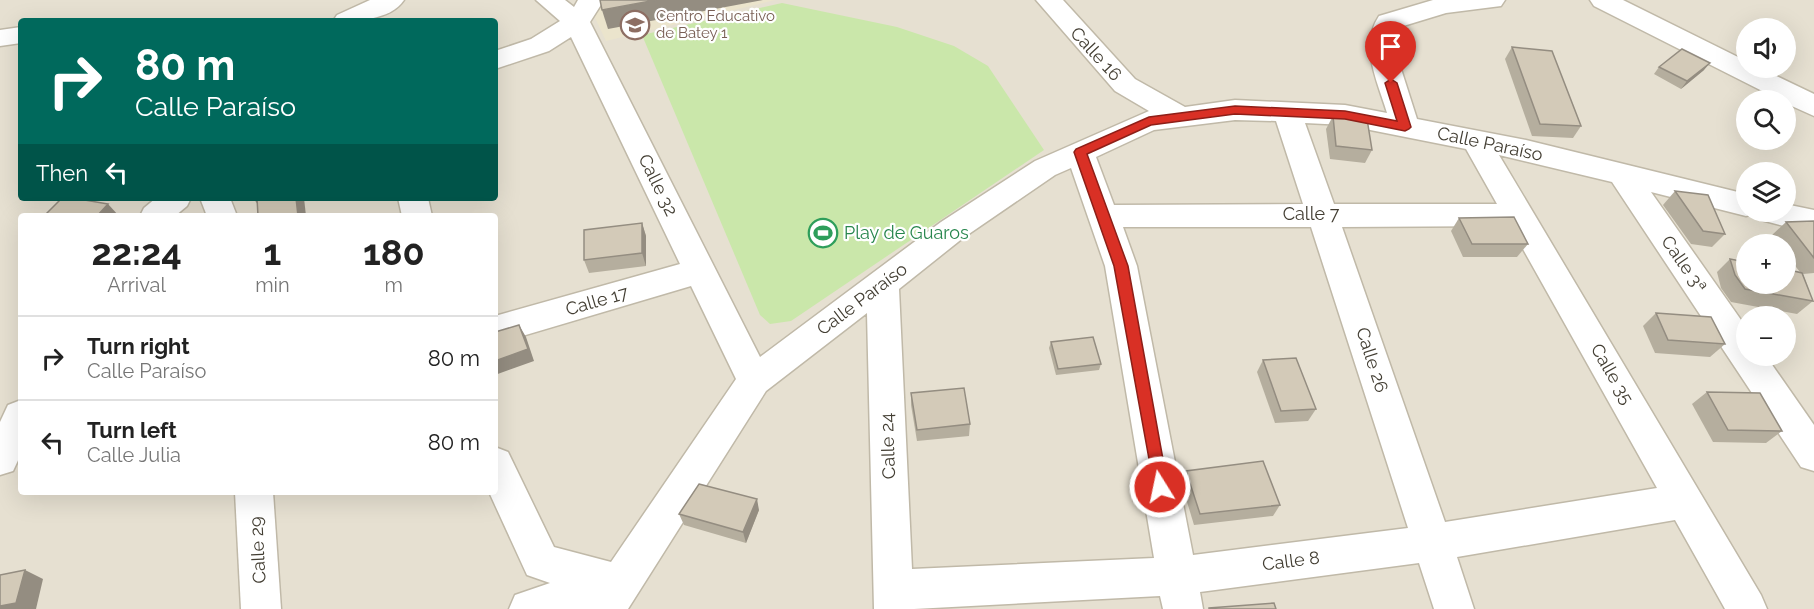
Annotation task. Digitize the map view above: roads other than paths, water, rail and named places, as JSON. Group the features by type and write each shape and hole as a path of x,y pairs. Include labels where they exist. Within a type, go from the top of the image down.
{"street":[{"path":"352,18 391,0"},
{"name":"Calle 32","path":"549,0 584,11 700,271 754,381"},
{"name":"Calle 16","path":"1049,0 1125,86 1181,117"},
{"path":"1405,127 1382,50 1388,22 1443,5 1492,0"},
{"path":"1604,0 1814,106"},
{"path":"498,59 540,45 584,11"},
{"path":"0,38 18,35"},
{"name":"Calle Paraíso","path":"615,600 754,381 952,230 1045,168 1149,121 1235,110 1345,115 1526,150 1736,202"},
{"name":"Calle 26","path":"1287,112 1454,609"},
{"name":"Calle 35","path":"1476,140 1747,609"},
{"path":"1080,152 1121,266 1179,592"},
{"name":"Calle 3ª","path":"1622,174 1736,340"},
{"path":"158,213 172,201"},
{"name":"Calle 7","path":"1103,216 1520,215"},
{"path":"1796,218 1814,222"},
{"name":"Calle 17","path":"498,329 700,271"},
{"name":"Calle 24","path":"882,283 894,599"},
{"name":"Calle 3ª","path":"1753,366 1814,455"},
{"path":"498,470 541,562 615,600"},
{"name":"Calle 29","path":"254,495 261,609"},
{"name":"Calle 8","path":"894,599 1179,592 1431,543 1685,501"},
{"path":"529,609 615,600"}],"place":[{"name":"Centro Educativo de Batey 1","path":"635,25"},
{"name":"Play de Guaros","path":"823,233"}]}
